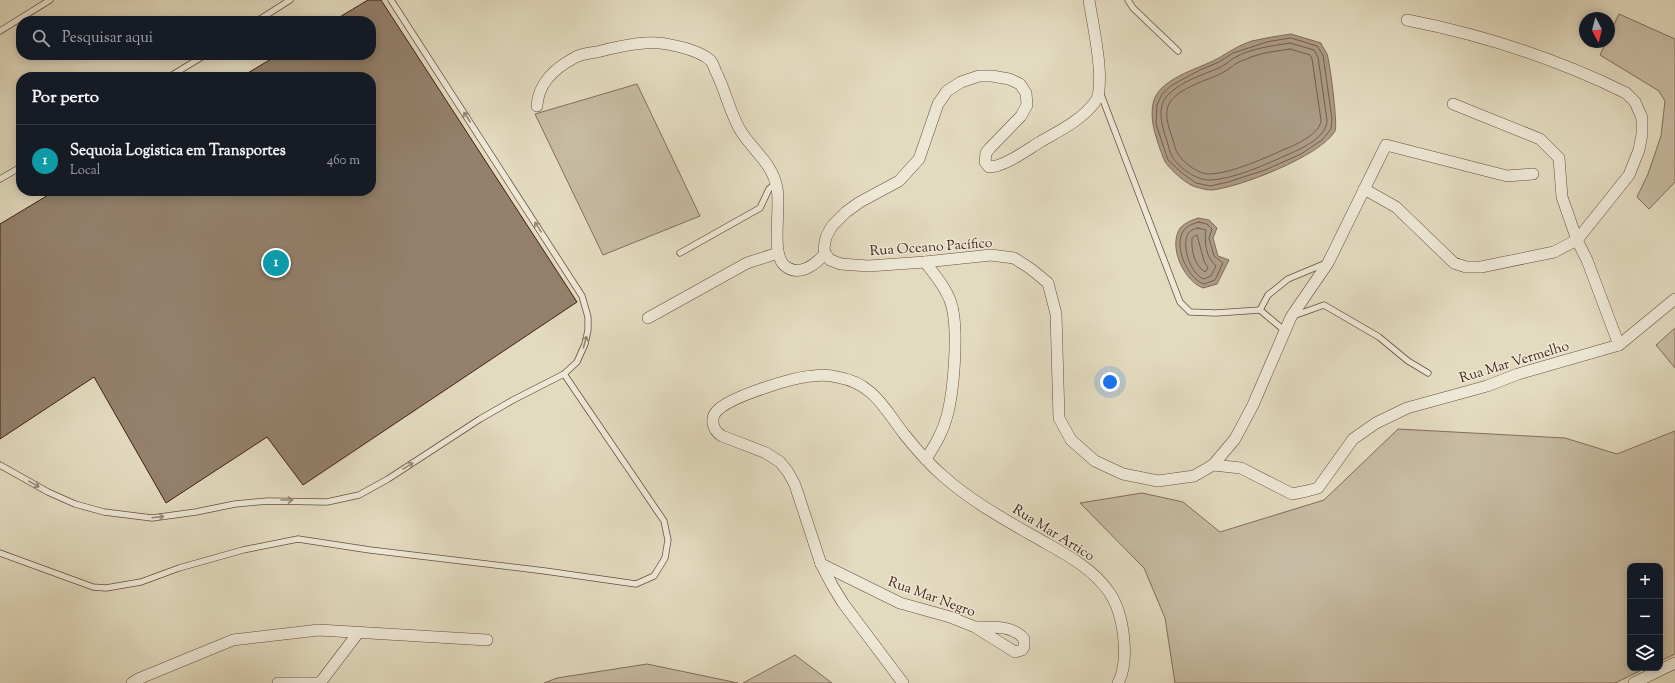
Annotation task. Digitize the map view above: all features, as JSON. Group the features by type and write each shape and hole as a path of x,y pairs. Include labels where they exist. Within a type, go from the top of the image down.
{"street":[{"path":"537,106 538,96 542,87 554,70 575,57 610,48 646,43 676,46 698,53 711,61 742,132 771,169 776,182 779,202 776,248 778,253 784,265 793,270 803,270 811,267 825,253 824,248 826,237 832,226 846,212 860,202 899,181 910,171 919,159 938,104 947,91 961,82 979,76 1009,78 1020,84 1026,93 1027,105 1021,116 986,153 985,162 989,167 1003,163 1066,126 1088,110 1096,101 1100,91 1089,0"},
{"path":"1364,189 1396,207 1449,259 1466,267 1481,267 1554,252 1577,240 1629,175 1639,150 1642,134 1642,118 1635,102 1626,93 1552,60 1472,34 1407,20"},
{"path":"1453,104 1540,139 1559,158 1562,197 1577,240 1587,260 1619,345"},
{"name":"Rua Oceano Pacífico","path":"825,253 830,260 841,264 868,266 991,255 1014,258 1031,269 1048,283 1056,314 1059,418 1071,440 1095,461 1123,474 1158,481 1194,476 1213,465 1235,439 1253,405 1291,317 1328,263 1386,145 1507,176 1533,174"},
{"path":"648,318 747,263 778,253"},
{"path":"925,262 942,285 952,304 955,331 952,389 947,416 938,441 926,459"},
{"name":"Rua Mar Vermelho","path":"1213,465 1241,468 1292,494 1318,488 1353,439 1376,423 1407,408 1487,386 1518,374 1619,345 1675,299"},
{"name":"Rua Mar Artico","path":"821,564 795,485 788,472 780,462 766,453 722,436 716,432 713,427 713,417 717,410 727,403 765,388 790,380 813,376 837,376 858,382 873,393 884,404 904,434 926,459 941,475 960,491 1086,567 1100,580 1110,594 1120,619 1124,639 1124,659 1118,683"},
{"path":"821,564 843,603 903,683"},
{"name":"Rua Mar Negro","path":"821,564 900,603 950,617 975,627 1015,652 1022,650 1025,643 1021,636 1005,629 975,627"},
{"path":"132,683 138,679 234,640 319,630 487,640"},
{"path":"278,683 320,683 358,633"},
{"path":"1634,683 1675,663"}],"lane":[{"path":"24,16 50,0"},
{"path":"265,16 290,0"},
{"path":"0,465 48,492 74,504 104,512 132,516 152,518 268,500 327,502 358,495 400,471 480,419 564,374 577,362 585,344 588,330 588,317 582,296 391,0"},
{"path":"1128,0 1133,8 1178,51"},
{"path":"0,31 16,21"},
{"path":"177,72 197,60"},
{"path":"1100,91 1180,302 1190,312 1216,313 1260,310 1285,331"},
{"path":"0,179 16,170"},
{"path":"680,253 760,208 769,189 776,182"},
{"path":"1260,310 1268,295 1288,280 1328,263"},
{"path":"1291,317 1324,305 1379,338 1408,361 1428,373"},
{"path":"0,553 93,587 106,588 141,582 179,568 243,550 298,539 370,550 545,571 636,584 654,576 665,558 668,540 664,521 564,374"}],"shaded area":[{"path":"1619,14 1675,39 1675,182 1649,209 1637,197 1648,174 1661,136 1665,101 1659,91 1600,55 1603,48 1615,48 1615,22"},
{"path":"637,84 700,216 603,255 535,114"},
{"path":"1675,328 1675,368 1656,345"},
{"path":"1398,429 1565,438 1617,454 1675,431 1675,654 1663,660 1663,563 1627,563 1627,671 1640,671 1615,683 1175,683 1165,618 1144,568 1080,503 1142,493 1183,502 1220,532 1324,500"},
{"path":"795,655 832,683 743,683"},
{"path":"647,664 738,683 544,683 557,678"}],"water":[{"path":"1291,34 1321,43 1327,54 1333,94 1336,127 1335,131 1327,141 1314,150 1297,160 1258,177 1224,188 1211,190 1192,186 1175,173 1163,158 1152,116 1153,104 1156,95 1170,81 1217,59 1234,49 1252,41"},
{"path":"1198,218 1209,220 1217,228 1213,238 1218,256 1229,260 1217,284 1203,288 1190,279 1185,272 1176,248 1176,240 1179,229 1186,223"}],"building":[{"path":"368,0 381,0 577,302 303,485 267,437 166,503 94,377 0,439 0,224 47,196 376,196 376,72 249,72 270,60 376,60 376,16 341,16"}],"place":[{"name":"Sequoia Logistica em Transportes","path":"276,263"}]}
